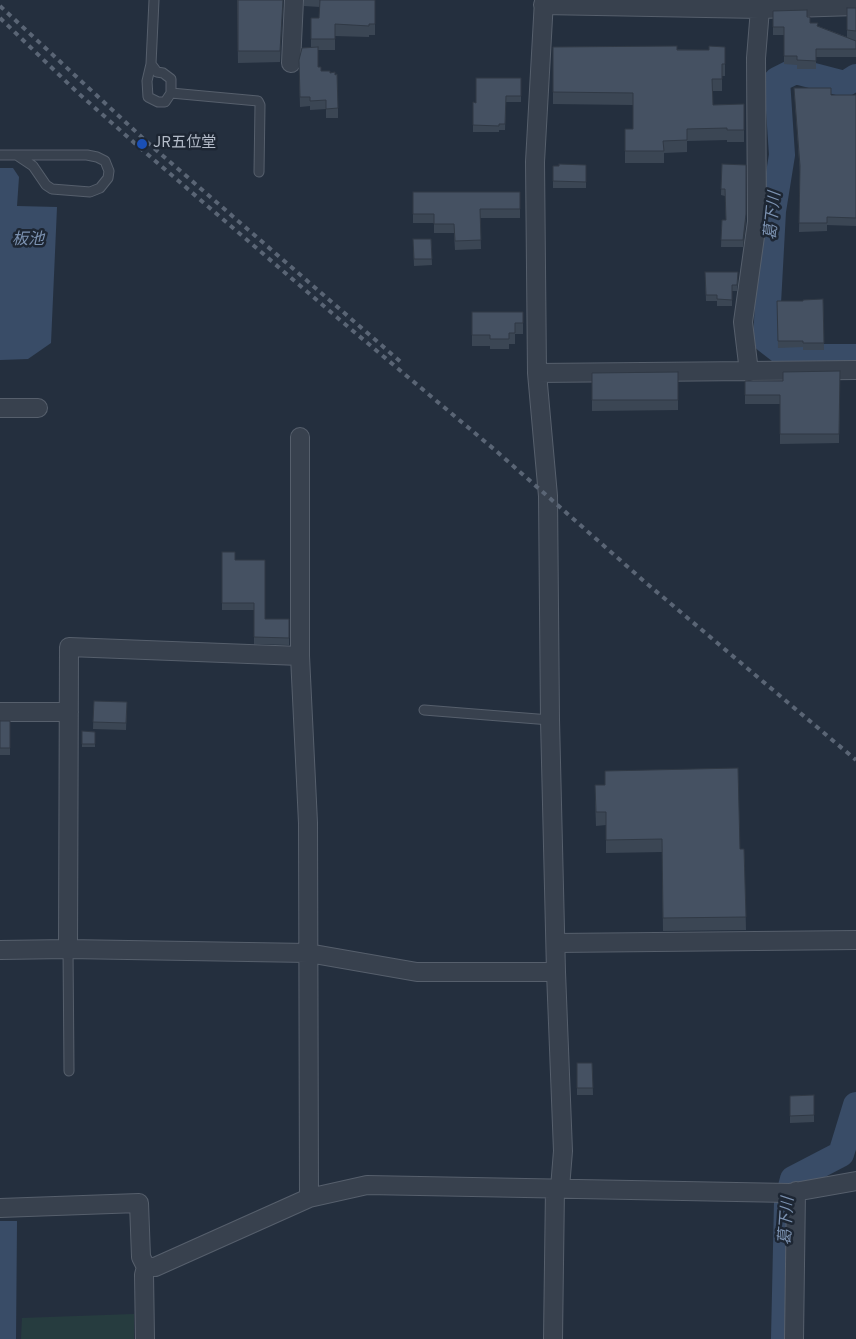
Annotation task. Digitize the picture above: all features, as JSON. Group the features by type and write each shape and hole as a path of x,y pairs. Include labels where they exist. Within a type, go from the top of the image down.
{"street":[{"path":"291,63 294,0"},
{"path":"553,1339 557,1188 563,1150 556,972 550,720 548,496 537,373 535,162 544,2 760,9 856,6"},
{"path":"749,372 743,322 757,222 756,58 760,9"},
{"path":"537,373 856,370"},
{"path":"0,408 38,408"},
{"path":"300,437 300,656 308,823 309,1198"},
{"path":"68,949 69,647 300,656"},
{"path":"0,712 69,712"},
{"path":"556,944 856,940"},
{"path":"0,950 68,949 308,954 417,972 556,972"},
{"path":"146,1267 155,1267 309,1198 368,1185 789,1193 856,1181"},
{"path":"794,1339 796,1191"},
{"path":"0,1208 139,1203 140,1258 146,1267 144,1275 144,1339"}],"lane":[{"path":"151,64 157,72 163,73 170,80 171,93 165,102 158,102 148,97 147,81 151,64 154,0"},
{"path":"171,93 258,101 260,105 259,172"},
{"path":"0,155 87,155 97,157 105,161 109,171 108,178 100,188 90,192 52,189 46,186 33,166 18,156"},
{"path":"424,710 550,720"},
{"path":"68,949 69,1072"}],"green space":[{"path":"134,1314 134,1339 21,1339 22,1318"}],"water":[{"name":"板池","path":"0,168 13,168 19,177 17,206 57,207 51,343 28,359 0,360"},
{"path":"0,1221 17,1221 16,1339 0,1339"}],"building":[{"path":"238,0 283,0 280,51 238,51"},
{"path":"320,0 375,0 375,24 369,24 369,26 335,24 335,39 311,39 311,18 319,18"},
{"path":"847,8 856,8 856,31 847,30"},
{"path":"807,10 807,17 810,17 810,23 818,23 817,26 856,41 856,49 816,49 816,61 797,60 797,56 784,56 784,27 773,27 773,11"},
{"path":"677,46 677,50 709,50 709,46 725,47 725,64 722,64 722,79 712,79 713,105 744,104 744,130 727,130 727,128 687,129 687,140 663,141 664,151 625,151 625,129 633,129 633,93 553,92 553,47"},
{"path":"318,47 318,67 321,67 321,71 330,71 330,73 335,72 335,75 337,74 338,108 326,109 326,100 310,101 310,97 300,97 299,60 302,48"},
{"path":"476,78 521,78 521,96 506,96 505,124 499,124 499,126 473,125 473,102 476,103"},
{"path":"794,88 831,88 831,95 856,95 856,218 827,217 827,223 799,223 800,166"},
{"path":"559,164 586,165 586,182 553,181 553,166 559,166"},
{"path":"722,164 746,165 746,214 743,240 721,240 722,220 726,220 725,189 721,189"},
{"path":"413,192 520,192 520,209 480,209 481,240 455,241 454,224 434,224 434,214 413,214"},
{"path":"413,239 431,239 432,259 414,259"},
{"path":"705,272 738,272 737,285 732,285 732,300 717,299 717,295 706,295"},
{"path":"823,299 824,343 778,341 777,301"},
{"path":"472,312 523,312 523,323 515,323 515,333 509,333 509,339 490,339 490,335 472,335"},
{"path":"840,371 839,434 780,434 780,395 745,395 745,381 783,381 783,372"},
{"path":"678,372 678,400 592,400 592,373"},
{"path":"222,552 235,552 235,560 265,560 265,619 289,619 289,638 254,637 254,603 222,603"},
{"path":"94,701 127,702 126,723 93,722"},
{"path":"0,721 10,721 10,748 0,748"},
{"path":"82,731 95,732 95,744 82,744"},
{"path":"738,768 740,849 744,849 746,917 663,918 662,839 606,840 606,812 596,812 595,785 605,785 605,771"},
{"path":"577,1063 592,1063 593,1088 577,1088"},
{"path":"814,1095 814,1115 790,1116 790,1096"}],"waterway":[{"name":"葛下川","path":"856,77 845,84 795,71 777,80 782,155 773,211 766,340 788,357 856,357"},
{"name":"葛下川","path":"784,1339 787,1202 793,1179 841,1154 856,1105"}],"railway":[{"path":"0,6 147,142 402,363"},
{"path":"0,18 77,92 139,147 495,450 645,582 856,760"}],"place":[{"name":"JR五位堂","path":"142,144"}]}
